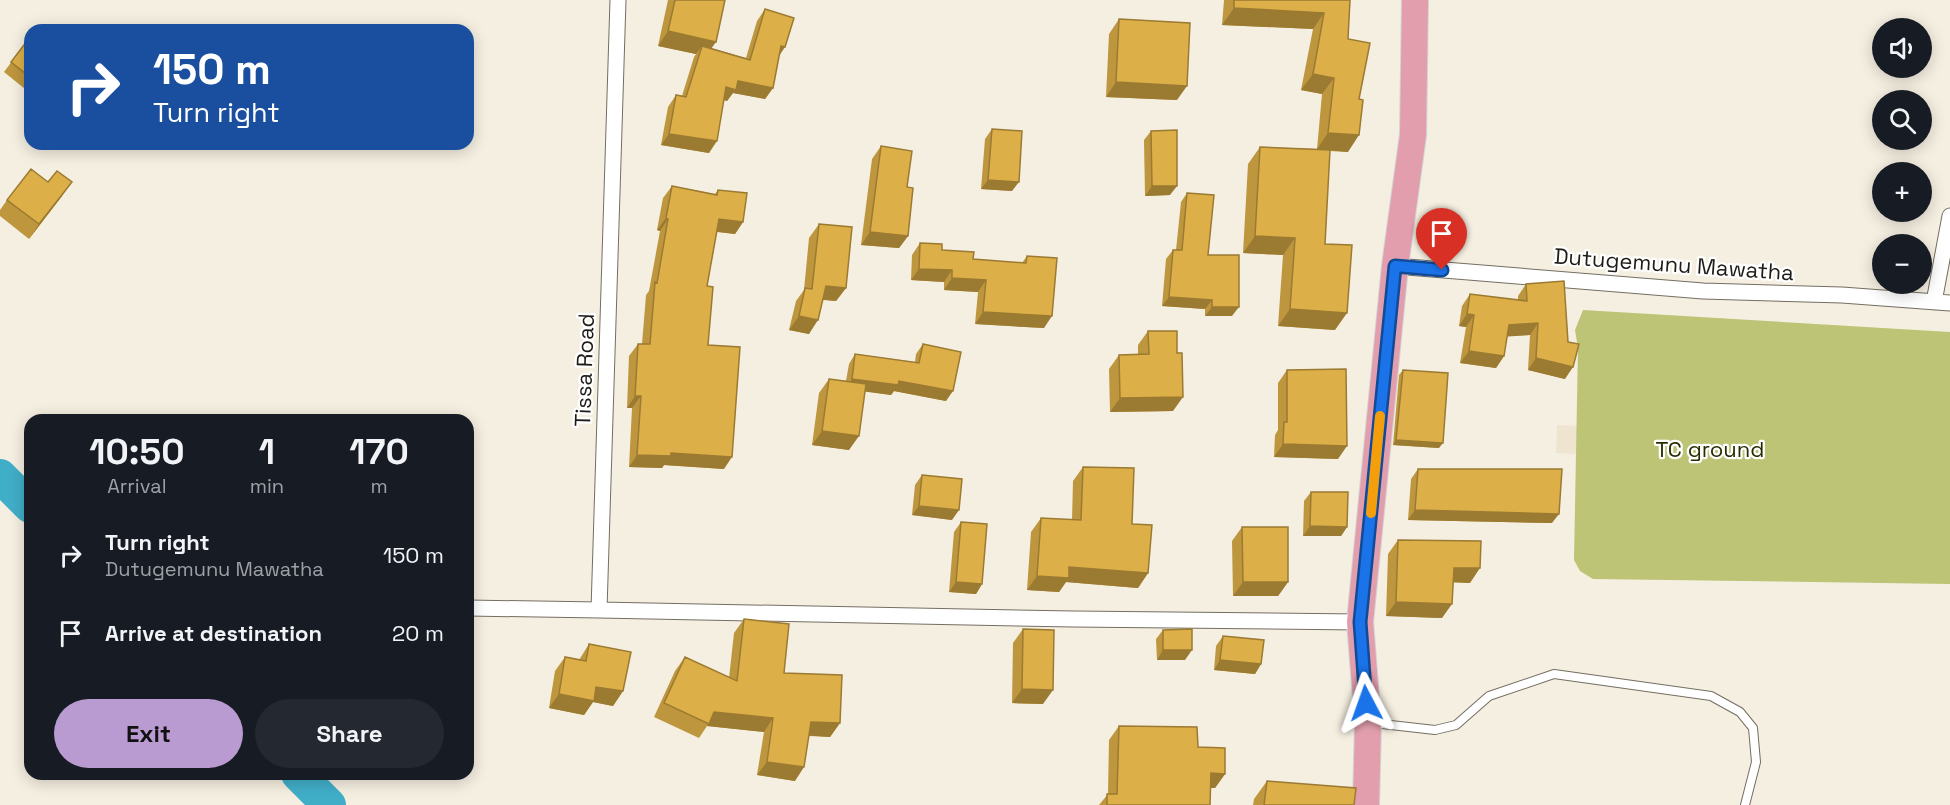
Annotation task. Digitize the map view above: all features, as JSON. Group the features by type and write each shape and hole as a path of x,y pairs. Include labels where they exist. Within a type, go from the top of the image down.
{"highway":[{"path":"1366,805 1368,723 1360,622 1395,266 1413,135 1414,0"}],"street":[{"name":"Tissa Road","path":"599,610 618,0"},
{"path":"1942,303 1950,216"},
{"name":"Dutugemunu Mawatha","path":"1395,266 1703,291 1842,295 1942,303"},
{"path":"474,608 1360,622"}],"lane":[{"path":"1368,723 1435,730 1456,725 1489,696 1554,674 1711,696 1740,712 1753,728 1756,762 1745,805"}],"shaded area":[{"path":"1557,425 1577,426 1576,454 1556,453"}],"green space":[{"name":"TC ground","path":"1583,310 1950,332 1950,584 1593,579 1580,571 1574,560 1578,348 1575,330"}],"building":[{"path":"675,0 725,0 716,42 668,31"},
{"path":"1234,0 1350,0 1348,39 1370,43 1359,99 1363,100 1359,135 1328,133 1334,78 1313,74 1324,13 1234,8"},
{"path":"765,9 794,18 785,47 781,46 773,88 738,81 736,90 726,87 717,141 669,134 676,95 686,97 702,46 750,60"},
{"path":"1119,19 1190,23 1187,86 1116,82"},
{"path":"24,45 24,72 11,62"},
{"path":"992,129 1022,131 1019,182 988,180"},
{"path":"1177,130 1177,186 1152,186 1151,131"},
{"path":"881,146 912,151 907,187 913,188 908,236 870,232"},
{"path":"1260,147 1330,150 1325,244 1352,245 1347,313 1290,309 1295,238 1255,236"},
{"path":"31,169 48,182 57,171 72,182 39,224 7,200"},
{"path":"672,186 717,195 718,190 747,193 743,222 719,219 707,286 713,287 708,345 740,347 732,457 671,453 671,456 637,455 641,396 635,396 638,344 650,344 655,282 657,283"},
{"path":"1187,193 1214,195 1208,255 1239,255 1239,307 1212,307 1212,300 1169,297 1173,250 1182,250"},
{"path":"819,224 852,227 846,288 826,286 818,320 799,316 805,288 812,289"},
{"path":"920,243 942,244 942,250 974,252 973,259 1026,263 1027,256 1057,258 1052,316 983,312 986,280 952,278 952,270 919,269"},
{"path":"1564,281 1568,342 1579,344 1573,367 1536,358 1538,323 1509,325 1504,356 1469,351 1474,315 1467,314 1470,294 1527,301 1526,284"},
{"path":"1148,331 1177,331 1177,353 1182,353 1183,397 1120,398 1119,355 1149,354"},
{"path":"923,344 961,352 953,391 899,381 898,385 852,379 855,354 919,363"},
{"path":"1346,369 1347,446 1283,444 1284,422 1287,422 1287,370"},
{"path":"1403,370 1448,373 1443,443 1396,440"},
{"path":"829,379 866,384 859,436 822,431"},
{"path":"1083,467 1134,468 1132,524 1152,525 1148,573 1069,567 1069,578 1037,576 1041,518 1081,520"},
{"path":"1418,469 1562,469 1559,514 1415,510"},
{"path":"922,475 962,479 959,510 919,506"},
{"path":"1311,492 1348,492 1347,527 1310,526"},
{"path":"961,522 987,524 982,584 956,582"},
{"path":"1242,527 1288,527 1288,582 1243,582"},
{"path":"1398,540 1481,541 1480,568 1454,568 1452,604 1396,602"},
{"path":"744,619 789,624 784,673 842,675 840,723 811,722 804,767 767,762 773,718 714,712 709,724 664,703 685,657 737,681"},
{"path":"1023,629 1054,630 1053,690 1022,689"},
{"path":"1192,629 1192,650 1163,650 1163,630"},
{"path":"1223,636 1264,640 1261,664 1220,660"},
{"path":"589,644 631,652 623,691 596,687 594,701 559,694 565,657 586,661"},
{"path":"1119,726 1197,727 1198,747 1225,748 1225,774 1211,773 1210,805 1107,805 1107,794 1117,794"},
{"path":"1267,781 1356,788 1354,805 1264,805"}],"waterway":[{"path":"0,476 24,500"},
{"path":"304,780 329,805"}],"slow traffic":[{"path":"1371,513 1380,416"}],"route":[{"path":"1366,703 1360,622 1395,266 1442,270"}]}
